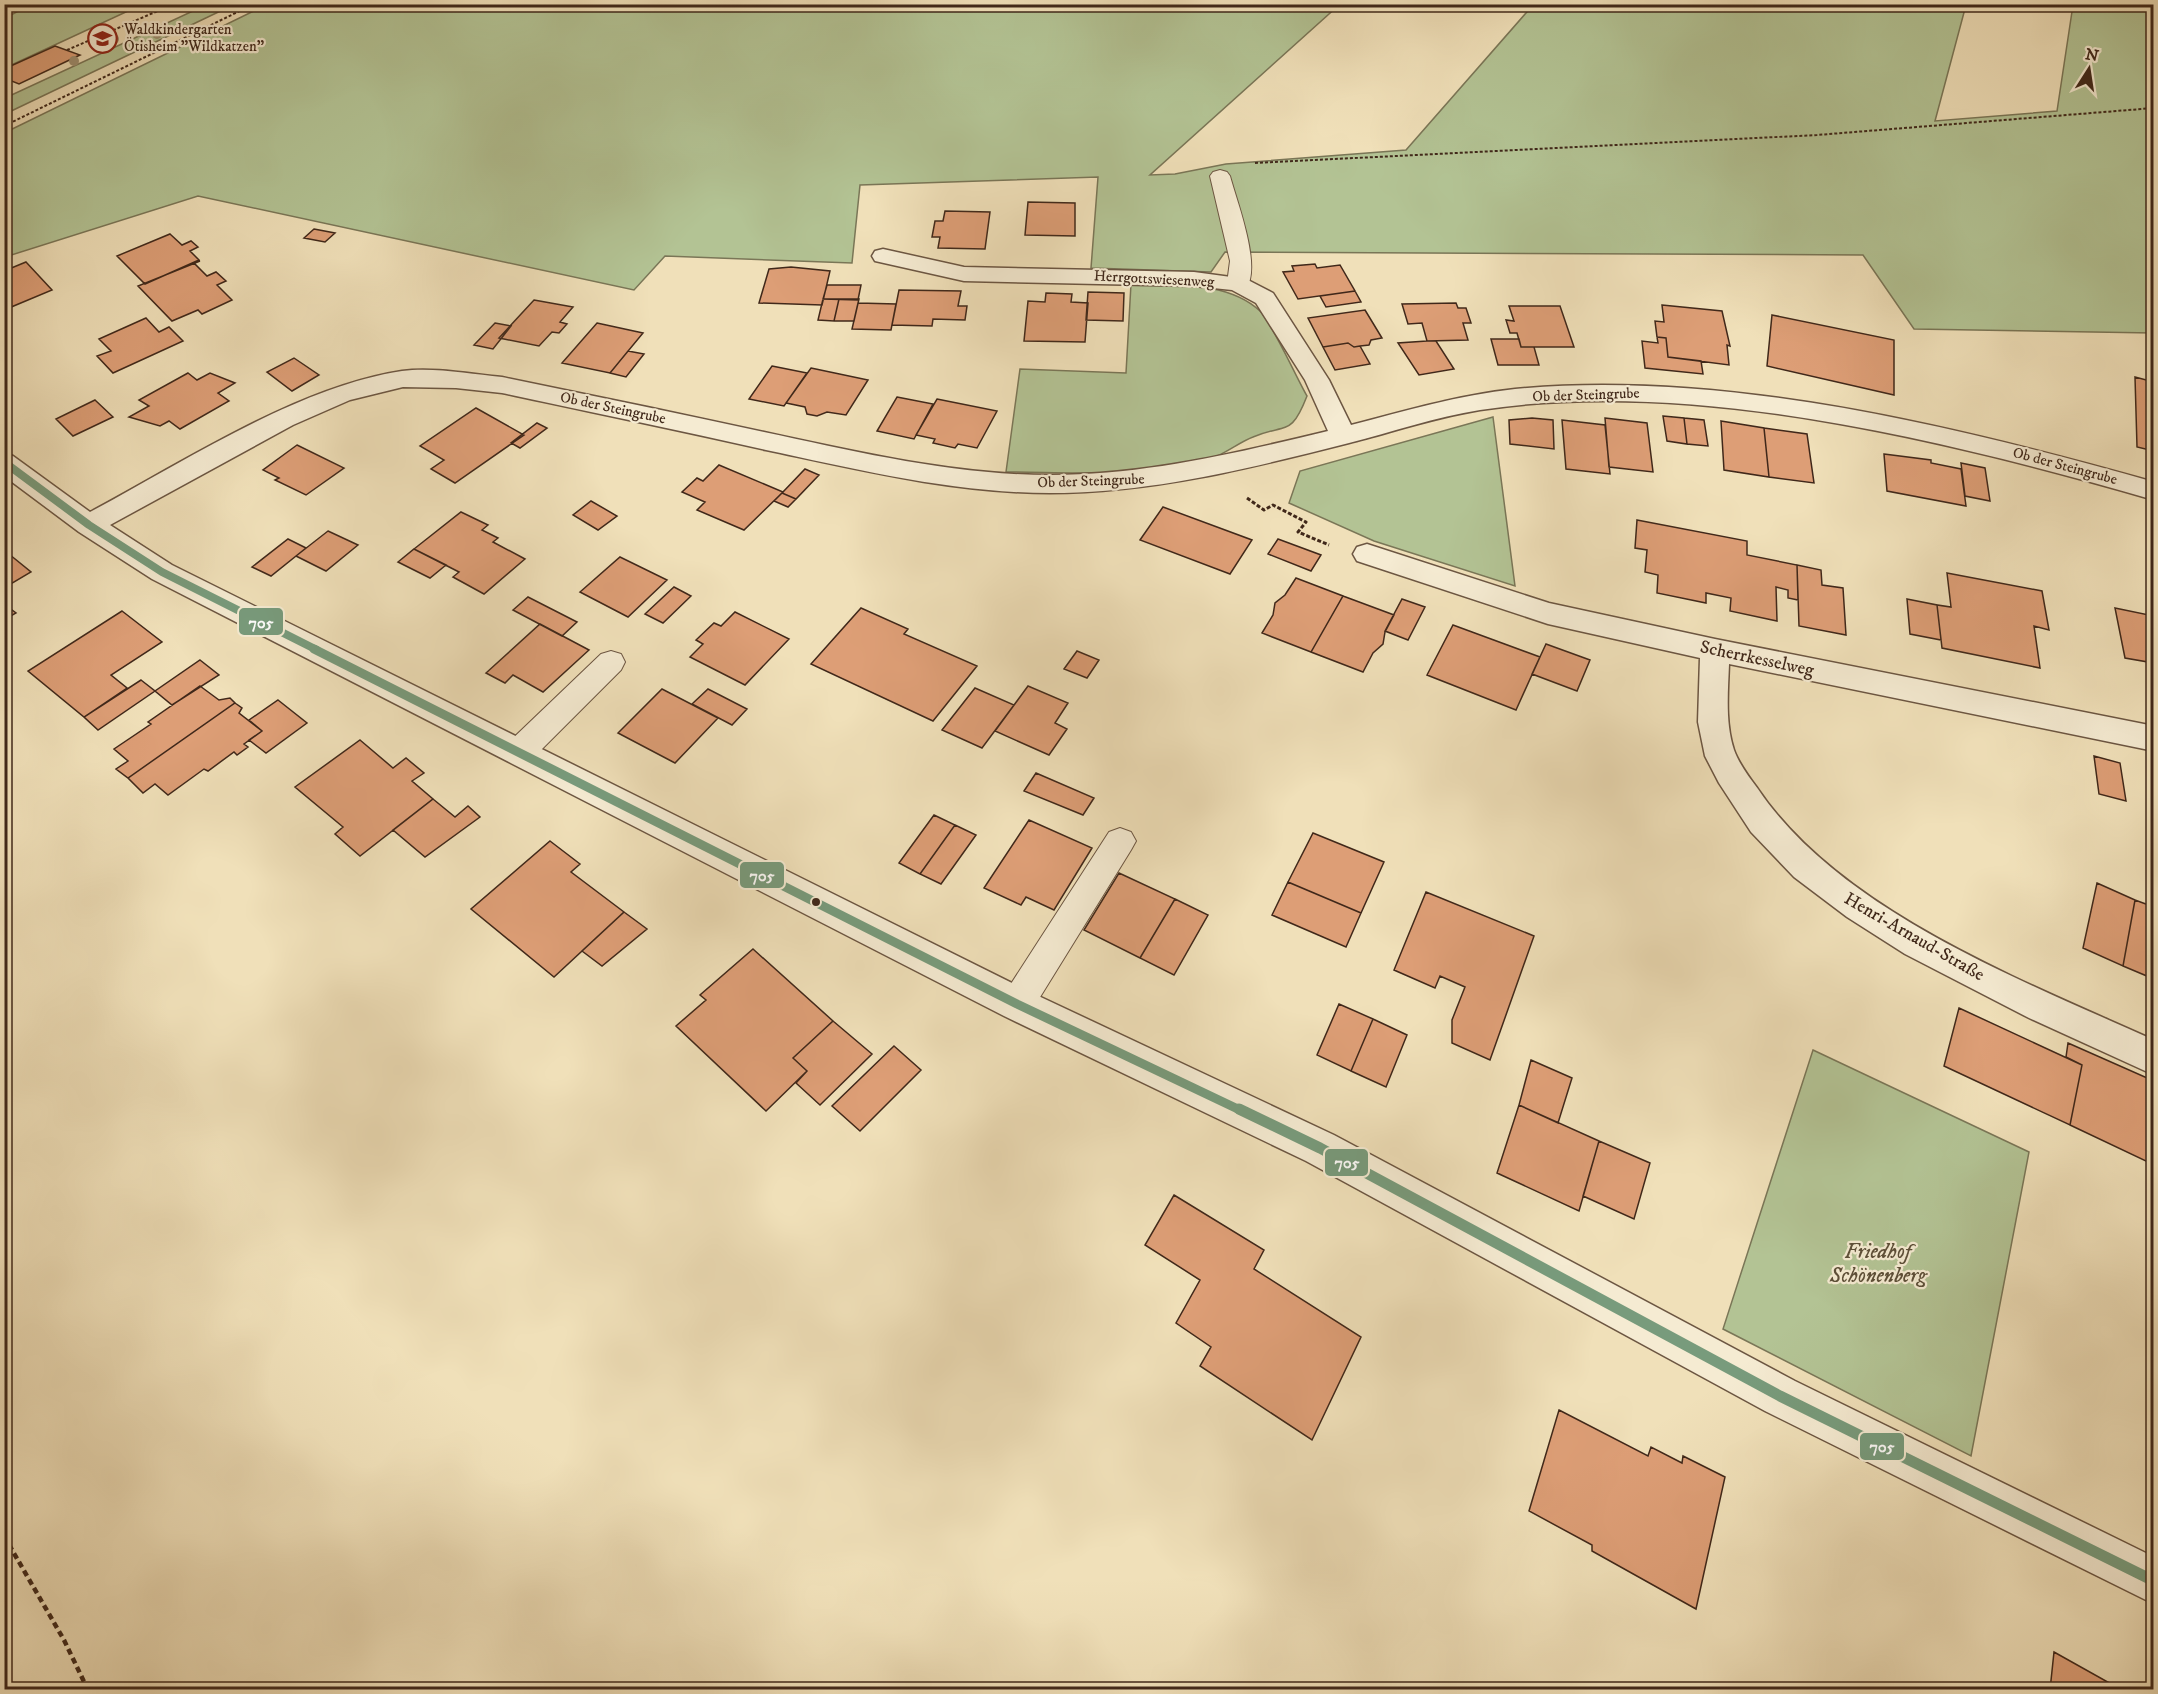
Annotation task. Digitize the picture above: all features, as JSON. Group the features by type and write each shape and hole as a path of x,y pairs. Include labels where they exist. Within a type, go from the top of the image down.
{"street":[{"name":"Herrgottswiesenweg","path":"883,256 964,274 1194,279 1238,284 1265,298 1317,380 1343,436"},
{"name":"Ob der Steingrube","path":"89,525 285,419 342,393 403,379 456,380 502,385 853,460 964,481 1050,484 1131,482 1214,467 1477,403 1566,393 1647,393 1814,412 1905,428 2041,458 2154,491"},
{"path":"4,462 89,525 162,572 1017,1004 1320,1148 1780,1396 2154,1581"},
{"name":"Scherrkesselweg","path":"1367,554 1548,612 1715,650 2154,738"},
{"name":"Henri-Arnaud-Straße","path":"1715,650 1711,703 1717,747 1743,800 1780,844 1838,892 1907,937 1999,985 2154,1058"}],"lane":[{"path":"1220,176 1241,261 1238,284"},
{"path":"519,752 611,662"},
{"path":"1017,1004 1120,841"}],"path":[{"path":"67,50 174,4"},
{"path":"4,126 254,4"},
{"path":"1220,176 1222,171 1250,163 1539,147 1787,138 2154,108"},
{"path":"1242,495 1264,510 1273,505 1306,522 1298,532 1335,547"},
{"path":"4,1536 64,1640 88,1689"}],"green space":[{"path":"32,4 141,5 5,68 5,18"},
{"path":"208,4 233,5 5,114 5,98"},
{"path":"266,5 1339,5 1150,175 1175,174 1226,164 1406,150 1533,5 1966,5 1935,121 2057,111 2073,5 2153,5 2153,333 1914,329 1863,255 1225,252 1211,272 1091,268 1098,177 860,185 852,263 665,256 634,290 198,196 5,257 4,133"},
{"path":"1131,284 1181,285 1215,289 1247,301 1260,311 1277,338 1307,396 1297,418 1287,427 1253,437 1217,456 1167,468 1113,473 1006,472 1020,369 1126,373"},
{"path":"1493,417 1515,586 1374,541 1289,503 1300,471"},
{"name":"Friedhof Schönenberg","path":"1813,1050 2029,1152 1971,1456 1723,1329"}],"building":[{"path":"55,46 80,55 19,84 4,78 4,69"},
{"path":"1028,202 1075,203 1075,236 1025,235"},
{"path":"945,211 990,212 985,249 938,248 940,237 932,237 935,221 943,221"},
{"path":"314,229 335,233 325,242 304,238"},
{"path":"170,234 182,245 191,241 198,247 190,251 199,260 145,284 117,256"},
{"path":"26,262 52,290 4,310 4,271"},
{"path":"194,263 207,276 216,272 226,281 217,285 232,300 202,314 198,310 172,321 138,286"},
{"path":"1315,264 1317,268 1340,265 1355,291 1298,299 1283,272 1294,271 1292,266"},
{"path":"791,267 830,271 822,305 759,303 769,269"},
{"path":"827,285 861,285 858,300 823,299"},
{"path":"899,290 961,291 958,306 967,306 965,320 933,319 932,326 892,325"},
{"path":"1355,291 1361,302 1326,307 1320,296"},
{"path":"1088,292 1124,293 1123,321 1086,320"},
{"path":"1046,293 1072,294 1071,302 1088,303 1085,342 1024,341 1028,301 1045,302"},
{"path":"823,299 839,299 834,321 818,320"},
{"path":"839,299 859,299 854,321 834,321"},
{"path":"534,300 573,307 560,322 567,324 559,333 552,332 539,346 499,338"},
{"path":"858,303 896,304 891,330 852,329"},
{"path":"1456,303 1458,308 1466,308 1471,323 1463,323 1468,340 1427,341 1422,323 1408,324 1402,304"},
{"path":"1662,305 1722,311 1730,346 1727,345 1729,365 1668,357 1666,338 1657,337 1655,321 1664,322"},
{"path":"1509,306 1560,306 1574,347 1521,347 1517,333 1510,333 1506,320 1514,321"},
{"path":"1365,310 1382,338 1371,340 1369,345 1354,347 1348,343 1323,347 1308,318"},
{"path":"1772,315 1894,340 1894,395 1767,366"},
{"path":"146,318 159,332 169,327 183,341 113,373 97,356 111,351 99,339"},
{"path":"495,323 511,326 493,349 474,345"},
{"path":"597,323 643,333 610,373 562,363"},
{"path":"1657,337 1666,338 1668,357 1701,361 1703,374 1645,368 1642,341 1658,343"},
{"path":"1491,339 1519,339 1521,347 1534,347 1539,365 1498,365"},
{"path":"1436,341 1454,369 1419,375 1398,343"},
{"path":"1348,343 1354,347 1360,346 1370,364 1335,370 1323,347"},
{"path":"628,351 644,354 626,377 610,373"},
{"path":"294,358 319,375 292,391 267,372"},
{"path":"772,366 807,373 784,406 749,399"},
{"path":"811,368 868,380 846,415 827,412 817,416 807,414 805,407 786,403"},
{"path":"188,373 197,380 210,373 235,383 218,393 229,401 180,429 169,421 160,426 129,417 149,406 139,400"},
{"path":"2135,377 2154,382 2154,451 2137,447"},
{"path":"897,397 933,404 914,439 877,431"},
{"path":"937,399 997,411 977,448 958,444 955,448 933,443 935,439 916,435"},
{"path":"95,400 113,417 73,436 56,419"},
{"path":"476,408 524,435 455,483 431,469 444,460 420,446"},
{"path":"1663,416 1684,418 1687,444 1667,441"},
{"path":"1532,418 1553,420 1554,449 1510,444 1509,420"},
{"path":"1605,418 1647,423 1653,472 1609,467"},
{"path":"1684,418 1704,420 1708,446 1687,444"},
{"path":"1562,420 1605,425 1610,474 1566,469"},
{"path":"1721,421 1764,428 1769,477 1724,470"},
{"path":"537,423 547,428 520,448 511,443"},
{"path":"1764,428 1807,434 1814,483 1769,477"},
{"path":"297,445 344,468 306,495 275,480 279,478 263,470"},
{"path":"1884,454 1931,460 1931,463 1961,469 1966,506 1887,491"},
{"path":"1961,463 1985,468 1990,501 1965,496"},
{"path":"719,465 783,492 744,530 697,510 705,502 682,492 697,478 703,481"},
{"path":"805,469 819,475 796,499 782,493"},
{"path":"782,493 796,499 788,507 774,501"},
{"path":"591,501 617,516 598,530 573,515"},
{"path":"1163,507 1252,540 1230,574 1140,540"},
{"path":"461,512 488,525 482,530 498,538 493,542 525,559 484,594 453,577 459,572 414,549"},
{"path":"1637,520 1747,541 1747,555 1797,565 1798,600 1788,598 1788,590 1776,587 1777,621 1730,611 1731,598 1706,593 1706,603 1657,593 1658,575 1645,572 1647,550 1635,548"},
{"path":"328,531 358,545 326,571 296,556"},
{"path":"288,539 306,548 271,576 252,567"},
{"path":"1278,539 1321,555 1311,571 1268,554"},
{"path":"414,549 446,565 430,578 398,562"},
{"path":"4,550 31,572 4,588"},
{"path":"620,557 667,580 628,617 580,592"},
{"path":"1797,565 1821,570 1822,585 1843,588 1846,635 1799,626"},
{"path":"1947,573 2042,591 2049,630 2034,626 2040,668 1942,648 1937,605 1951,607"},
{"path":"1296,578 1343,596 1311,652 1262,633 1273,615 1275,603 1285,595"},
{"path":"674,587 691,596 663,623 645,614"},
{"path":"1343,596 1394,615 1385,632 1383,644 1373,653 1363,672 1311,652"},
{"path":"528,597 577,622 562,636 513,610"},
{"path":"1402,599 1425,607 1408,640 1385,631"},
{"path":"1907,599 1937,605 1941,640 1910,634"},
{"path":"4,604 16,613 4,620"},
{"path":"861,608 908,629 904,634 977,666 933,721 811,664"},
{"path":"2115,608 2154,616 2154,663 2125,658"},
{"path":"122,611 162,642 111,675 127,688 84,717 28,671"},
{"path":"735,612 789,639 745,685 690,657 703,644 696,640 714,623 721,626"},
{"path":"540,624 589,650 543,692 513,675 505,683 486,673"},
{"path":"1453,625 1540,657 1516,710 1427,675"},
{"path":"1546,644 1590,660 1577,691 1532,674"},
{"path":"1077,651 1099,660 1087,678 1064,669"},
{"path":"200,660 219,675 172,705 155,691"},
{"path":"141,680 155,691 98,730 84,717"},
{"path":"200,686 219,700 230,698 235,703 128,778 116,769 128,761 114,749"},
{"path":"1028,686 1068,703 1055,723 1067,729 1049,755 995,731"},
{"path":"975,688 1014,705 982,748 942,730"},
{"path":"662,689 718,718 675,763 618,733"},
{"path":"708,689 747,709 732,725 692,704"},
{"path":"278,700 307,723 266,753 249,740 262,731 249,720"},
{"path":"235,703 242,708 239,713 262,731 244,744 248,747 237,755 234,752 208,771 204,769 168,795 155,784 143,793 128,778"},
{"path":"360,740 393,768 406,758 424,773 412,781 433,799 360,856 335,834 343,827 295,787"},
{"path":"2094,756 2120,763 2126,801 2099,794"},
{"path":"1036,773 1094,798 1083,815 1024,791"},
{"path":"433,799 455,817 468,806 480,817 425,857 393,830"},
{"path":"934,815 955,825 920,874 899,863"},
{"path":"1029,820 1092,848 1054,910 1026,897 1021,905 984,888"},
{"path":"955,825 976,835 941,884 920,874"},
{"path":"1313,833 1384,862 1361,913 1288,882"},
{"path":"550,841 580,864 571,872 624,912 554,977 471,909"},
{"path":"1119,873 1175,899 1140,958 1084,930"},
{"path":"1288,882 1361,913 1346,947 1272,915"},
{"path":"2097,883 2135,900 2123,966 2083,948"},
{"path":"1426,892 1534,936 1490,1060 1452,1043 1452,1020 1465,987 1440,976 1435,988 1394,970"},
{"path":"1175,899 1208,915 1174,975 1140,958"},
{"path":"2135,900 2154,907 2154,979 2123,966"},
{"path":"624,912 647,929 602,966 582,951"},
{"path":"753,949 833,1021 793,1058 807,1071 766,1111 676,1026 706,1000 700,995"},
{"path":"1339,1004 1373,1019 1351,1071 1317,1055"},
{"path":"1959,1008 2082,1065 2070,1125 1944,1066"},
{"path":"1373,1019 1407,1035 1386,1087 1351,1071"},
{"path":"833,1021 872,1054 820,1105 796,1083 807,1071 793,1058"},
{"path":"2068,1043 2154,1081 2154,1139 2150,1163 2070,1125 2082,1065 2066,1057"},
{"path":"894,1046 921,1070 860,1131 832,1106"},
{"path":"1531,1060 1572,1078 1558,1123 1519,1105"},
{"path":"1519,1105 1599,1141 1579,1211 1497,1173"},
{"path":"1599,1141 1650,1163 1634,1219 1583,1196"},
{"path":"1174,1195 1264,1250 1254,1269 1361,1337 1312,1440 1200,1366 1211,1347 1176,1323 1200,1280 1145,1245"},
{"path":"1559,1410 1648,1456 1651,1447 1682,1463 1683,1456 1725,1477 1696,1609 1592,1551 1592,1545 1529,1511"},
{"path":"2054,1652 2122,1690 2050,1690"}],"transit line":[{"name":"705","path":"4,462 89,525 162,572 1017,1004 1320,1148 1780,1396 2154,1581"}],"place":[{"name":"Waldkindergarten Ötisheim \"Wildkatzen\"","path":"103,38"}]}
